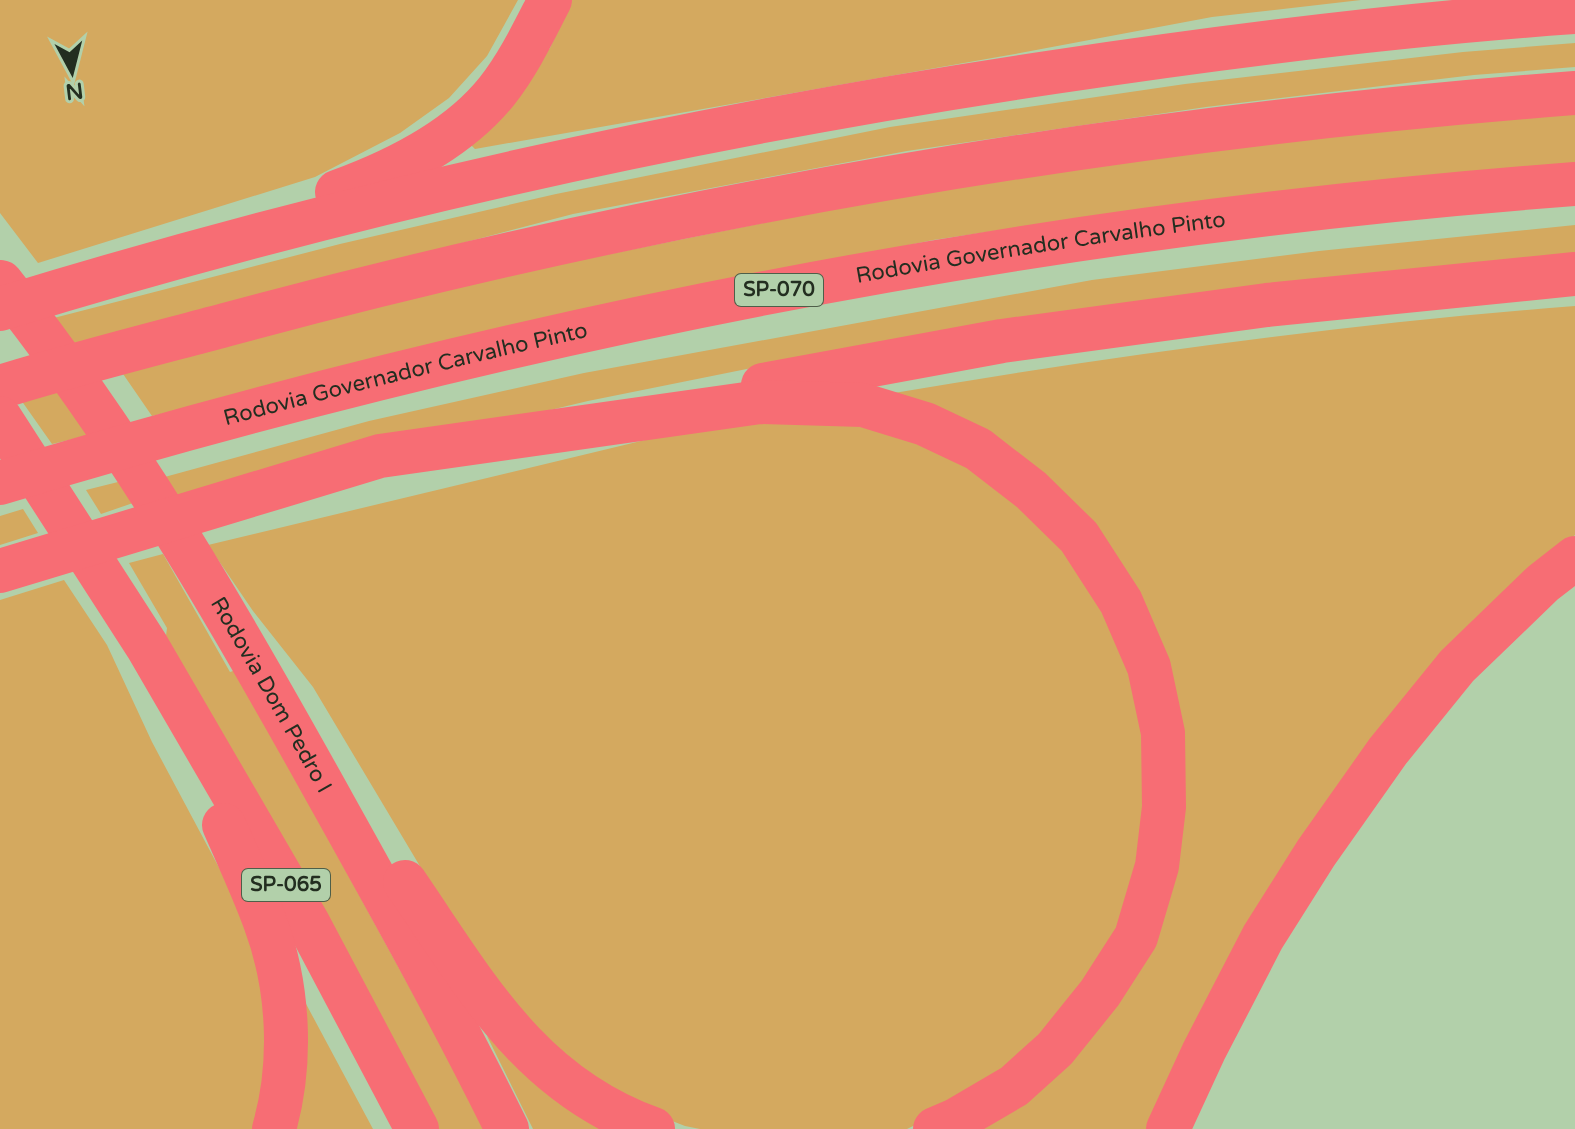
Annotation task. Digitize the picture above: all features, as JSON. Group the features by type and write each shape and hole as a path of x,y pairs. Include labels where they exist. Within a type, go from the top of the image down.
{"highway":[{"path":"107,276 374,179 419,155 469,119 497,91 525,49 550,0"},
{"path":"0,309 245,238 432,191 773,118 944,88 1141,59 1326,35 1575,12"},
{"path":"0,387 323,298 479,259 809,191 979,161 1176,134 1369,111 1575,93"},
{"name":"Rodovia Governador Carvalho Pinto","path":"0,483 294,399 437,363 599,325 737,298 1035,245 1182,225 1487,190 1575,184"},
{"path":"561,429 816,374 1002,341 1267,305 1575,274"},
{"name":"Rodovia Dom Pedro I","path":"0,280 86,392 137,468 240,639 464,1040 507,1129"},
{"path":"0,571 380,456 760,402 863,405 925,424 978,449 1031,490 1079,537 1121,602 1149,667 1163,733 1164,807 1157,866 1136,937 1100,993 1055,1049 1014,1086 935,1129"},
{"name":"SP-065","path":"0,418 147,646 308,923 417,1129"},
{"path":"1168,1129 1263,937 1316,853 1388,751 1457,666 1543,583 1575,558"},
{"path":"240,639 495,1013 533,1056 583,1096 632,1122 653,1129"},
{"path":"147,646 266,923 282,985 286,1046 280,1108 274,1129"}],"shaded area":[{"path":"0,0 518,0 487,56 449,98 400,133 315,177 38,263 0,213"},
{"path":"572,0 1361,0 1212,17 475,149 469,143 550,48"},
{"path":"1575,43 1575,67 1474,75 1206,107 907,151 573,214 69,346 50,319 340,244 556,194 890,127 1185,84 1463,52"},
{"path":"1575,113 1575,163 1333,185 933,240 152,416 121,371 496,277 916,192 1335,133"},
{"path":"1575,225 1575,256 821,354 588,401 377,451 178,505 161,478 369,421 584,373 1092,280 1319,251"},
{"path":"1575,306 1575,535 1476,622 1151,1129 963,1129 1170,871 1139,606 888,394 1231,342"},
{"path":"57,390 90,435 52,444 21,400"},
{"path":"823,416 953,453 1078,556 1138,685 1150,754 1129,914 1090,984 980,1093 907,1129 700,1129 613,1098 508,1002 427,878 313,687 253,611 208,545 670,434"},
{"path":"118,482 133,503 101,514 86,490"},
{"path":"23,509 38,533 0,545 0,516"},
{"path":"163,554 230,672 236,670 487,1129 438,1129 166,636 167,628 129,563"},
{"path":"64,580 107,645 152,742 248,922 271,1027 260,1129 0,1129 0,600"},
{"path":"305,1002 373,1129 291,1129"},
{"path":"487,1036 542,1084 613,1129 533,1129"}]}
